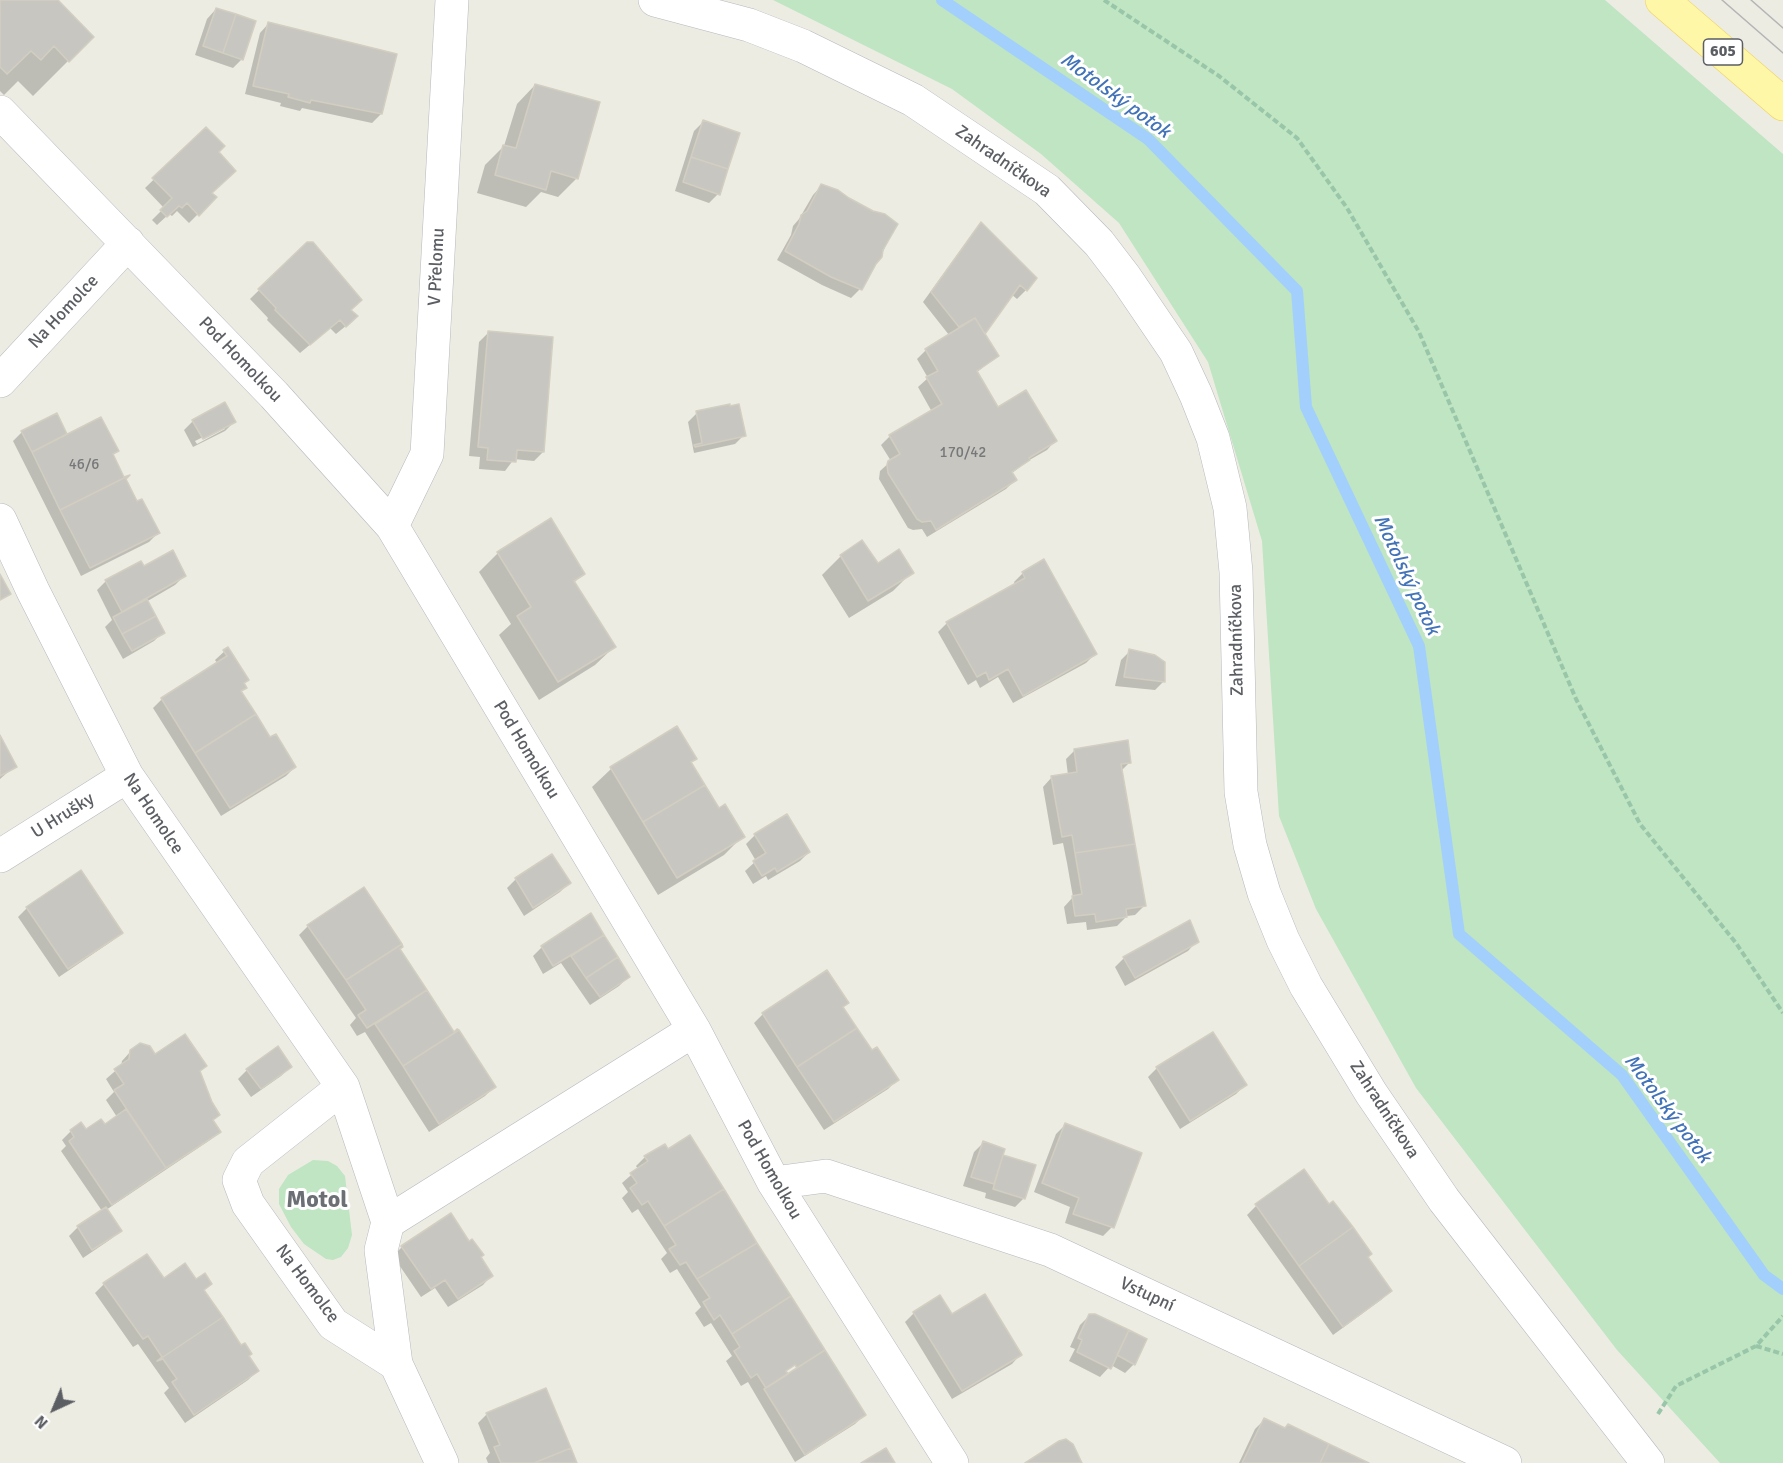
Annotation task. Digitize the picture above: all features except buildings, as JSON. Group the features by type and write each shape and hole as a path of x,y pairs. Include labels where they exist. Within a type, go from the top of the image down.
{"main road":[{"name":"605","path":"1662,0 1783,104"}],"street":[{"name":"V Přelomu","path":"392,526 427,454 452,0"},
{"name":"Zahradníčkova","path":"655,0 749,25 860,73 913,100 1047,190 1099,243 1176,352 1214,438 1230,508 1236,572 1241,792 1252,854 1264,893 1283,940 1306,986 1371,1093 1444,1200 1639,1452"},
{"name":"Pod Homolkou","path":"0,111 274,395 392,526 694,1030 774,1183 952,1463"},
{"name":"Na Homolce","path":"0,381 128,243"},
{"name":"Na Homolce","path":"0,520 33,591 127,776 343,1087 388,1222"},
{"name":"U Hrušky","path":"0,856 127,776"},
{"path":"441,1463 396,1364 381,1250 388,1222 694,1030"},
{"name":"Na Homolce","path":"343,1087 248,1162 239,1180 248,1204 333,1324 396,1364"},
{"name":"Vstupní","path":"774,1183 826,1176 1050,1250 1505,1463"}],"path":[{"path":"1104,0 1219,76 1297,138 1347,208 1419,332 1576,699 1640,824 1736,944 1783,1013"},
{"path":"1639,1452 1655,1419 1676,1386 1756,1346 1783,1316"},
{"path":"1756,1346 1783,1354"}],"green space":[{"path":"773,0 1605,0 1783,154 1783,1463 1720,1463 1617,1350 1416,1088 1316,909 1279,816 1262,541 1208,362 1119,223 1041,154 952,89"},
{"path":"313,1160 328,1161 337,1166 345,1176 352,1235 348,1248 341,1257 333,1260 326,1259 304,1244 291,1227 279,1204 279,1189 288,1175"}],"waterway":[{"name":"Motolský potok","path":"942,0 1148,139 1297,291 1306,407 1419,646 1459,934 1622,1075 1764,1275 1783,1289"}],"tram line":[{"path":"1722,0 1783,53"},
{"path":"1751,0 1783,28"}],"district":[{"name":"Motol","path":"317,1201"}]}
